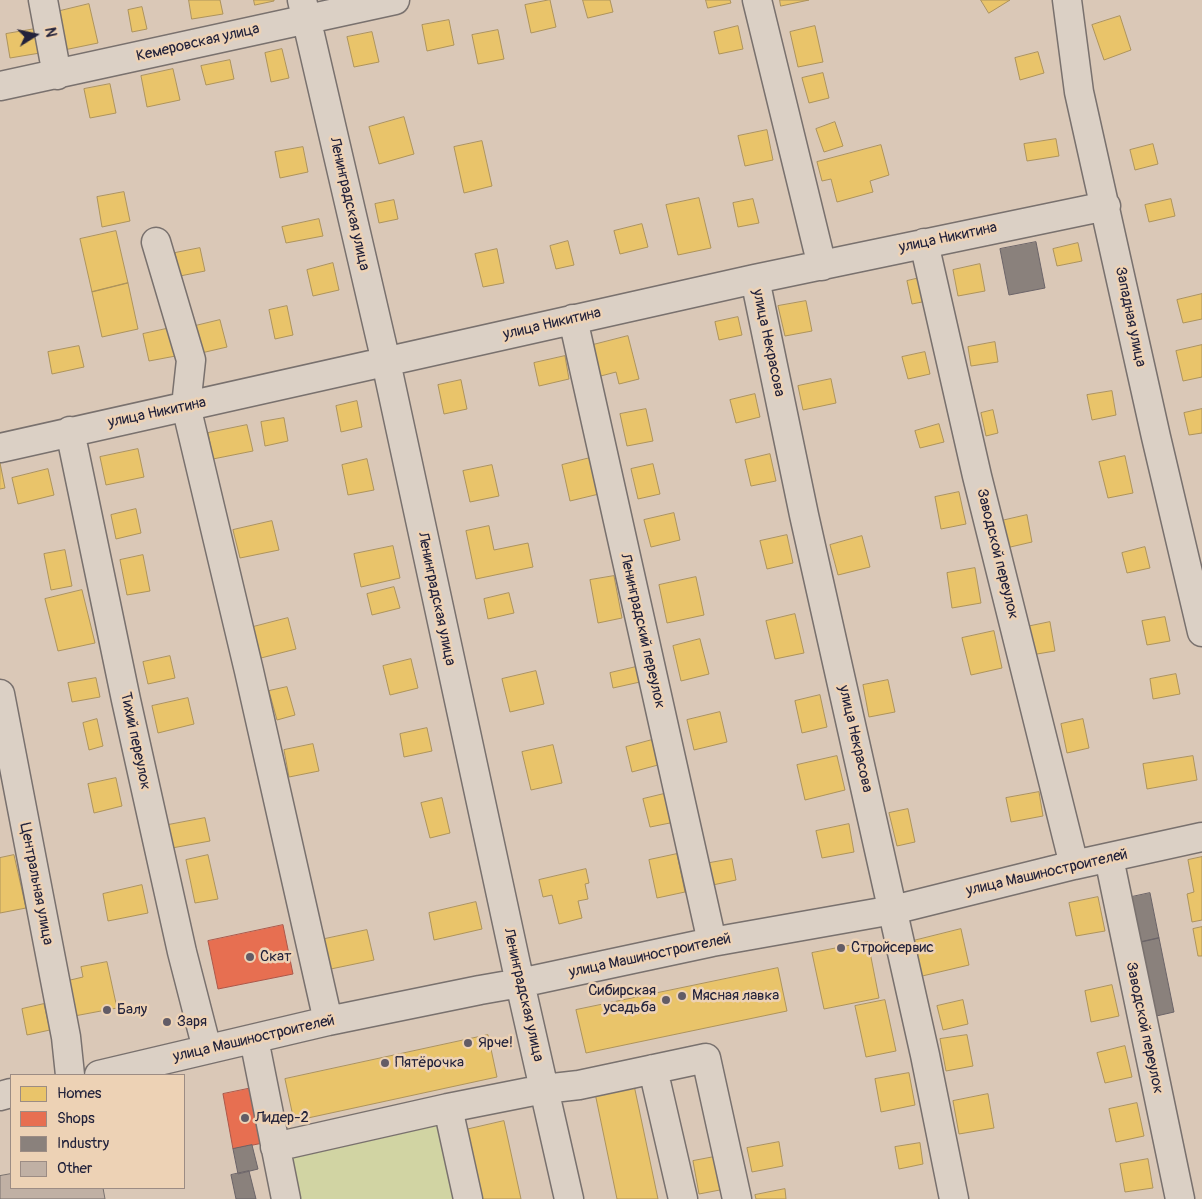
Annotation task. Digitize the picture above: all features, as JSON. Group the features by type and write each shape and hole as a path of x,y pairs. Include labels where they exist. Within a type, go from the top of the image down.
{"street":[{"path":"43,0 58,75"},
{"name":"Кемеровская улица","path":"0,86 58,75 303,10 395,0"},
{"path":"757,0 822,266"},
{"name":"Западная улица","path":"1067,0 1080,92 1156,437 1202,632"},
{"name":"Ленинградская улица","path":"303,10 386,362 520,983 569,1199"},
{"name":"улица Никитина","path":"0,448 755,278 822,266 1106,206"},
{"path":"156,242 191,360 186,406 249,671 328,1021"},
{"name":"Заводской переулок","path":"924,243 977,476 1074,865"},
{"name":"улица Некрасова","path":"755,278 804,515 893,910 954,1199"},
{"name":"Ленинградский переулок","path":"573,319 712,942"},
{"name":"Тихий переулок","path":"70,431 165,875 207,1049"},
{"name":"Центральная улица","path":"0,694 66,1037 70,1074"},
{"name":"улица Машиностроителей","path":"103,1074 328,1021 712,942 893,910 1074,865 1202,837"},
{"name":"Заводской переулок","path":"1109,858 1180,1199"},
{"path":"254,1039 286,1199"},
{"path":"275,1147 448,1108 544,1089 579,1085 706,1058 737,1199"},
{"path":"654,1069 683,1199"},
{"path":"448,1108 468,1199"}],"green space":[{"path":"443,1118 462,1199 296,1199 286,1153"}],"building: Homes":[{"path":"189,0 220,0 223,14 192,19"},
{"path":"254,0 274,0 274,1 255,5"},
{"path":"550,0 556,27 531,33 525,5"},
{"path":"583,0 610,0 613,12 588,18"},
{"path":"706,0 730,0 731,3 708,8"},
{"path":"780,0 809,0 781,6"},
{"path":"981,0 1010,0 989,13"},
{"path":"89,4 98,43 64,50 56,12"},
{"path":"142,7 147,29 132,32 128,10"},
{"path":"1120,16 1131,50 1104,60 1092,25"},
{"path":"449,20 454,45 427,51 422,25"},
{"path":"738,26 743,49 719,54 714,32"},
{"path":"815,26 823,62 798,67 790,32"},
{"path":"35,29 40,53 10,58 6,34"},
{"path":"498,30 504,59 478,64 472,35"},
{"path":"372,32 379,62 354,67 347,37"},
{"path":"282,49 289,78 271,82 265,53"},
{"path":"1038,52 1044,73 1020,80 1015,58"},
{"path":"230,60 234,79 206,85 201,66"},
{"path":"173,69 180,100 147,107 141,76"},
{"path":"823,73 829,98 809,103 802,78"},
{"path":"110,84 116,113 90,118 84,89"},
{"path":"404,117 414,154 379,164 369,127"},
{"path":"835,122 843,146 824,152 816,129"},
{"path":"767,130 773,160 745,166 738,136"},
{"path":"1056,139 1059,156 1027,161 1024,144"},
{"path":"482,141 492,186 464,193 454,147"},
{"path":"1153,144 1158,164 1135,170 1130,150"},
{"path":"881,145 889,175 870,181 873,192 837,202 831,179 822,181 817,162"},
{"path":"303,147 308,172 280,178 275,152"},
{"path":"124,192 130,221 102,227 97,197"},
{"path":"699,198 711,248 678,255 666,205"},
{"path":"753,199 759,223 738,227 733,203"},
{"path":"1171,199 1175,216 1149,222 1145,205"},
{"path":"394,200 398,219 379,223 375,204"},
{"path":"319,219 323,236 286,243 282,227"},
{"path":"642,224 648,247 620,254 614,231"},
{"path":"116,231 128,283 92,292 80,239"},
{"path":"568,241 574,265 556,269 550,246"},
{"path":"1078,243 1082,261 1057,266 1053,249"},
{"path":"200,248 205,271 180,276 175,253"},
{"path":"497,249 504,283 483,287 475,254"},
{"path":"333,263 339,290 313,296 307,270"},
{"path":"980,264 985,291 958,296 953,270"},
{"path":"928,276 932,300 912,304 907,281"},
{"path":"128,283 138,329 102,337 92,292"},
{"path":"1202,294 1202,319 1183,323 1177,300"},
{"path":"806,301 812,331 785,336 778,306"},
{"path":"287,306 293,335 275,339 269,310"},
{"path":"738,317 742,335 719,340 715,322"},
{"path":"220,320 227,347 197,354 191,327"},
{"path":"175,327 181,355 149,361 143,334"},
{"path":"628,336 639,379 619,384 616,372 597,377 589,346"},
{"path":"995,342 998,362 971,366 968,347"},
{"path":"1202,345 1202,377 1183,381 1176,351"},
{"path":"79,346 84,367 52,374 48,352"},
{"path":"925,352 930,374 908,379 902,357"},
{"path":"565,356 569,379 539,386 534,363"},
{"path":"831,379 836,403 803,410 798,386"},
{"path":"461,380 467,409 444,414 438,385"},
{"path":"1112,391 1116,415 1092,420 1087,395"},
{"path":"755,394 760,417 736,423 730,400"},
{"path":"357,401 362,427 341,432 336,406"},
{"path":"646,409 653,441 627,446 620,414"},
{"path":"1202,409 1202,433 1189,435 1184,413"},
{"path":"993,410 998,433 986,436 981,413"},
{"path":"284,418 288,441 265,446 261,422"},
{"path":"939,424 944,442 920,448 915,431"},
{"path":"247,425 253,451 213,459 208,433"},
{"path":"138,449 144,477 106,485 100,457"},
{"path":"770,454 776,481 751,486 745,460"},
{"path":"1125,456 1133,493 1108,498 1099,462"},
{"path":"590,458 599,494 570,501 562,465"},
{"path":"367,459 374,490 348,495 342,465"},
{"path":"0,463 5,488 0,489"},
{"path":"653,464 660,494 638,499 631,469"},
{"path":"492,465 499,496 470,502 463,471"},
{"path":"48,469 54,495 18,504 12,478"},
{"path":"959,492 966,524 941,529 935,497"},
{"path":"136,509 141,533 116,539 111,515"},
{"path":"674,513 680,540 651,547 644,520"},
{"path":"1027,515 1032,542 1006,548 1001,521"},
{"path":"272,521 279,550 240,558 233,530"},
{"path":"489,526 494,550 528,543 533,567 476,579 466,531"},
{"path":"787,535 793,563 767,569 760,541"},
{"path":"862,536 870,567 838,575 830,545"},
{"path":"393,546 400,578 361,587 354,554"},
{"path":"1145,547 1150,568 1127,573 1122,553"},
{"path":"65,550 72,586 51,590 44,554"},
{"path":"143,555 150,591 127,595 120,560"},
{"path":"975,568 981,603 952,608 947,573"},
{"path":"614,576 622,618 598,623 590,580"},
{"path":"696,577 704,615 667,623 659,585"},
{"path":"394,587 400,608 372,615 367,594"},
{"path":"82,590 95,643 58,651 45,599"},
{"path":"509,593 514,613 488,619 484,599"},
{"path":"795,614 804,653 775,659 766,621"},
{"path":"1165,617 1170,641 1147,645 1142,621"},
{"path":"288,618 296,649 261,658 253,627"},
{"path":"1050,622 1055,651 1031,655 1026,627"},
{"path":"994,631 1002,668 971,675 962,638"},
{"path":"700,639 709,674 681,681 673,646"},
{"path":"170,656 175,678 148,684 143,662"},
{"path":"411,659 418,688 390,695 383,666"},
{"path":"636,667 640,682 613,688 610,673"},
{"path":"536,671 544,704 510,712 502,679"},
{"path":"1176,674 1180,694 1153,699 1150,679"},
{"path":"96,678 100,697 72,702 68,683"},
{"path":"888,680 895,712 869,717 863,685"},
{"path":"287,687 295,715 277,720 269,691"},
{"path":"820,695 827,727 802,733 795,701"},
{"path":"188,698 194,724 158,733 152,706"},
{"path":"720,712 727,742 694,750 687,720"},
{"path":"97,719 103,746 89,750 83,723"},
{"path":"1083,719 1089,748 1067,753 1061,724"},
{"path":"427,728 432,751 404,757 400,734"},
{"path":"652,740 658,765 632,772 626,747"},
{"path":"313,744 319,771 289,777 284,750"},
{"path":"553,745 562,783 531,790 522,752"},
{"path":"837,756 845,790 805,800 797,765"},
{"path":"1193,756 1197,780 1147,789 1143,764"},
{"path":"116,778 122,806 94,813 88,784"},
{"path":"1039,792 1043,816 1011,822 1006,798"},
{"path":"668,793 675,822 650,827 643,799"},
{"path":"442,798 450,833 430,838 421,803"},
{"path":"908,809 915,842 897,846 889,813"},
{"path":"205,818 210,841 172,848 168,825"},
{"path":"849,824 854,852 822,858 816,831"},
{"path":"677,854 685,892 657,898 649,860"},
{"path":"14,855 26,908 0,913 0,858"},
{"path":"208,855 218,899 195,903 186,860"},
{"path":"1202,857 1202,920 1192,922 1187,894 1194,892 1188,860"},
{"path":"732,859 736,880 708,886 704,864"},
{"path":"586,869 589,883 585,884 588,899 578,901 582,918 559,924 552,895 543,897 539,880"},
{"path":"142,885 148,913 108,921 103,894"},
{"path":"1098,897 1105,931 1076,936 1069,903"},
{"path":"476,902 482,929 434,940 429,913"},
{"path":"1202,927 1202,956 1198,956 1193,929"},
{"path":"961,929 969,965 918,977 909,942"},
{"path":"367,930 374,960 326,970 320,940"},
{"path":"868,942 879,998 824,1009 812,953"},
{"path":"107,962 117,1008 69,1017 62,982 83,977 81,967"},
{"path":"778,968 787,1011 586,1053 576,1010"},
{"path":"1112,985 1119,1016 1091,1022 1085,991"},
{"path":"885,1000 896,1051 866,1057 855,1006"},
{"path":"963,1000 968,1024 943,1030 937,1006"},
{"path":"44,1004 50,1030 27,1035 22,1009"},
{"path":"488,1035 497,1077 294,1121 285,1079"},
{"path":"967,1035 973,1066 946,1071 940,1039"},
{"path":"1125,1046 1132,1077 1105,1083 1097,1053"},
{"path":"909,1073 915,1105 881,1112 875,1079"},
{"path":"634,1085 658,1199 617,1199 595,1093"},
{"path":"988,1094 994,1128 959,1134 953,1101"},
{"path":"1137,1103 1144,1136 1116,1142 1109,1109"},
{"path":"504,1121 521,1199 480,1199 465,1130"},
{"path":"779,1142 783,1166 752,1172 747,1148"},
{"path":"920,1143 923,1164 899,1169 895,1147"},
{"path":"714,1157 720,1190 699,1194 693,1161"},
{"path":"1148,1159 1153,1188 1125,1192 1120,1164"},
{"path":"785,1189 786,1199 756,1199 755,1195"}],"building: Shops":[{"name":"Скат","path":"283,925 293,974 218,989 208,941"},
{"name":"Лидер-2","path":"257,1087 268,1142 233,1149 223,1094"}],"building: Industry":[{"path":"1036,242 1045,288 1009,295 1000,249"},
{"path":"1150,893 1159,938 1137,943 1127,898"},
{"path":"1159,938 1174,1012 1152,1017 1137,943"},
{"path":"252,1145 258,1169 238,1174 233,1149"},
{"path":"249,1171 256,1199 236,1199 231,1175"}],"building: Other":[{"path":"10,1174 10,1189 103,1189 105,1199 0,1199 0,1176"}],"place":[{"name":"Стройсервис","path":"841,948"},
{"name":"Скат","path":"250,957"},
{"name":"Мясная лавка","path":"682,996"},
{"name":"Сибирская усадьба","path":"666,1000"},
{"name":"Балу","path":"107,1010"},
{"name":"Заря","path":"167,1022"},
{"name":"Ярче!","path":"468,1043"},
{"name":"Пятёрочка","path":"385,1063"},
{"name":"Лидер-2","path":"245,1118"}]}
